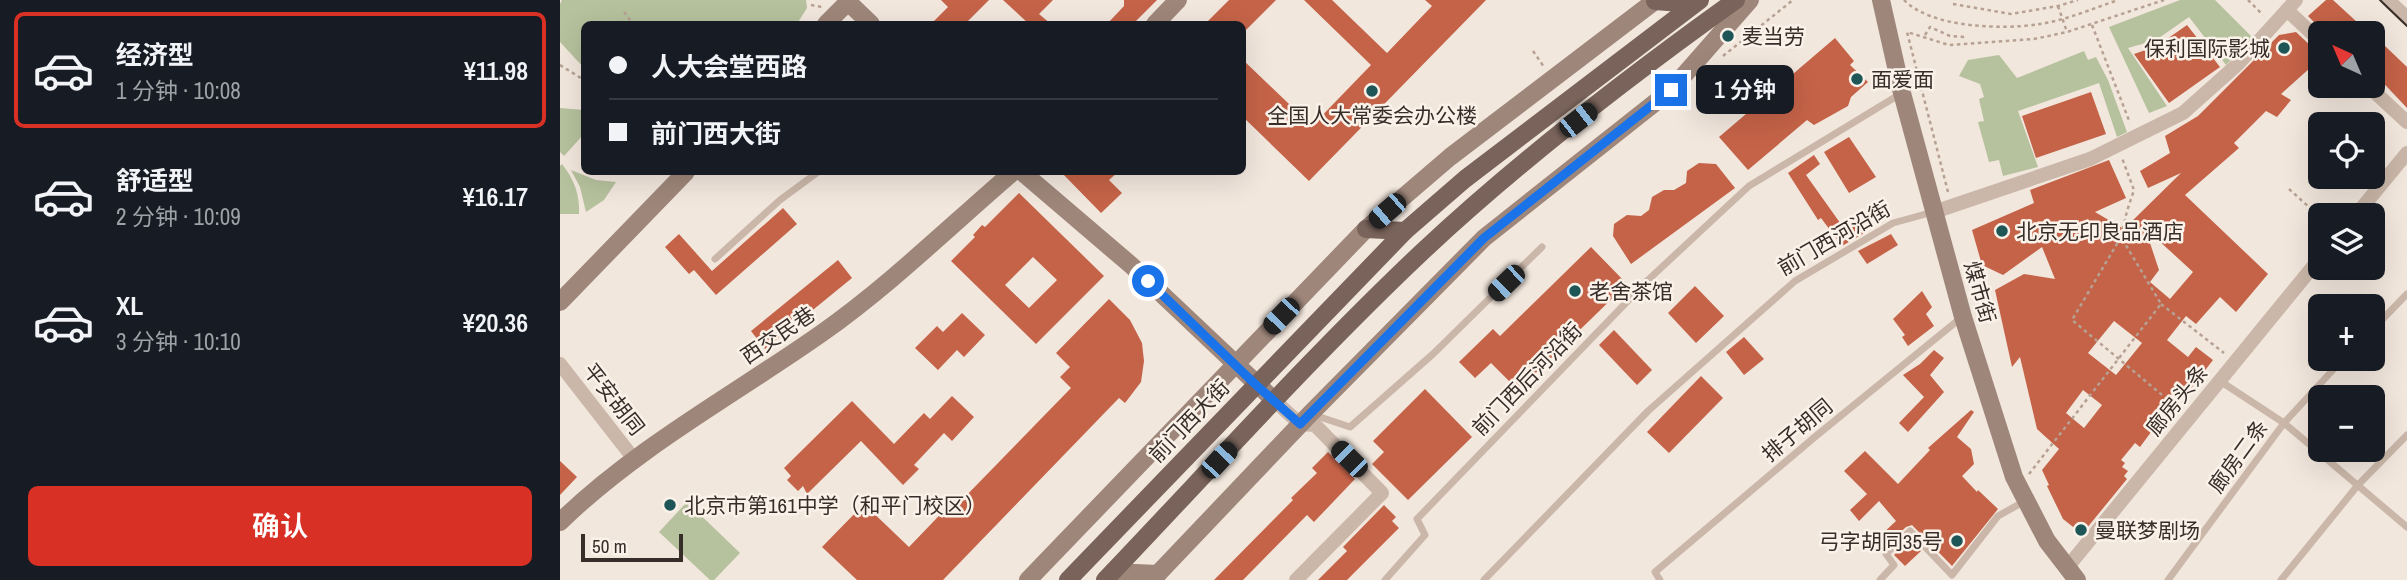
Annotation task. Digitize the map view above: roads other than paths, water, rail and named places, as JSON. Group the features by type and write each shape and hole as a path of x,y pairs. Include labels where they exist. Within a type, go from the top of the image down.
{"main road":[{"path":"1656,0 1697,2"},
{"path":"1110,576 1275,401 1422,252 1539,150 1655,58 1736,0"},
{"name":"前门西大街","path":"1068,580 1405,231 1465,179 1697,2"},
{"path":"1366,229 1405,231"}],"street":[{"path":"1158,21 1178,0"},
{"name":"前门西大街","path":"1028,580 1366,229 1450,157 1656,0"},
{"path":"1110,576 1155,577 1305,419 1484,238 1671,90 1750,0"},
{"name":"煤市街","path":"1881,0 1902,93 1963,317 2014,477 2067,576"},
{"path":"2388,0 2407,18"},
{"path":"829,21 847,1 868,21"},
{"path":"2292,5 2308,26"},
{"name":"前门西河沿街","path":"1934,212 2090,159 2183,113 2238,64 2292,5"},
{"path":"2381,98 2407,122"},
{"path":"2366,203 2407,153"},
{"path":"560,302 682,175"},
{"name":"西交民巷","path":"560,522 634,459 840,320 1009,175"},
{"path":"1026,175 1132,266 1255,384 1275,401 1315,425 1382,493 1296,580"},
{"name":"廊房头条","path":"2067,576 2190,417 2308,273"},
{"name":"平安胡同","path":"560,364 634,459"}],"lane":[{"name":"前门西后河沿街","path":"1385,580 1424,535 1417,519 1638,290 1749,186 1902,93"},
{"path":"715,259 780,200 814,175"},
{"name":"前门西河沿街","path":"1484,580 1648,411 1795,281 1893,223 1934,212"},
{"path":"1305,419 1350,427 1433,354 1542,247"},
{"path":"2385,317 2407,294"},
{"name":"排子胡同","path":"1660,580 1655,572 1963,317"},
{"name":"廊房二条","path":"2168,580 2284,423 2332,371"},
{"path":"2220,381 2284,423 2407,527"},
{"path":"2281,580 2358,485 2407,435"},
{"path":"1880,580 1894,565 1886,554 1910,531 1952,575 1998,516 2022,494"}],"tram line":[{"path":"2380,0 2407,26"}],"place":[{"name":"麦当劳","path":"1728,36"},
{"name":"保利国际影城","path":"2284,48"},
{"name":"面爱面","path":"1857,79"},
{"name":"全国人大常委会办公楼","path":"1372,91"},
{"name":"北京无印良品酒店","path":"2002,231"},
{"name":"老舍茶馆","path":"1575,291"},
{"name":"北京市第161中学（和平门校区）","path":"670,505"},
{"name":"曼联梦剧场","path":"2081,530"},
{"name":"弓字胡同35号","path":"1957,541"}]}
